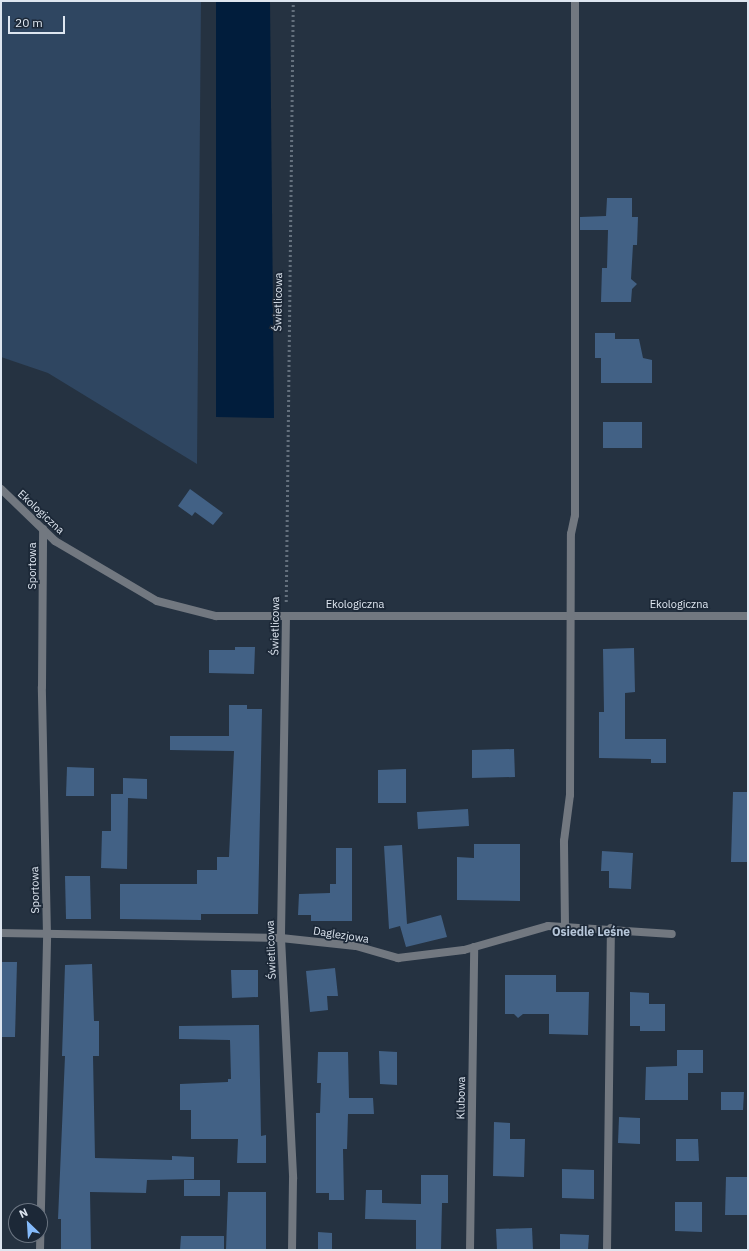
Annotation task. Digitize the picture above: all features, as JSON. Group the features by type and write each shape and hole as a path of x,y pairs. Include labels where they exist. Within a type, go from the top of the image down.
{"street":[{"path":"565,926 564,841 570,795 571,534 575,515 575,1"},
{"name":"Ekologiczna","path":"1,489 55,541 157,601 216,616 748,616"},
{"name":"Sportowa","path":"40,1250 48,934 42,687 43,529"},
{"name":"Świetlicowa","path":"286,616 280,938 293,1179 292,1250"},
{"name":"Daglezjowa","path":"1,932 280,938 356,946 398,958 474,947 548,926 612,928 672,934"},
{"path":"607,1250 612,928"},
{"name":"Klubowa","path":"470,1250 474,947"}],"path":[{"name":"Świetlicowa","path":"286,616 293,1"}],"shaded area":[{"path":"1,1 201,1 197,464 48,373 1,357"},
{"path":"216,1 270,1 274,418 216,417"}],"building":[{"path":"607,198 632,198 632,217 638,217 637,245 633,245 631,279 637,284 632,289 631,302 601,302 602,268 607,268 608,230 580,230 580,217 606,216"},
{"path":"595,333 615,333 615,339 639,339 643,358 652,360 652,383 601,383 601,358 595,358"},
{"path":"603,422 642,422 642,448 603,448"},
{"path":"190,489 223,513 213,525 195,512 192,516 178,506"},
{"path":"235,647 255,647 254,674 209,673 209,650 235,650"},
{"path":"634,648 635,692 625,693 625,739 666,739 666,763 651,763 651,759 599,758 599,712 604,712 603,649"},
{"path":"229,705 247,705 247,709 262,709 258,914 201,914 201,920 120,919 120,884 197,884 197,870 217,870 217,857 229,857 234,751 170,750 170,736 229,736"},
{"path":"514,749 515,777 472,778 472,750"},
{"path":"67,767 94,768 94,796 66,796"},
{"path":"406,769 406,803 378,803 378,770"},
{"path":"123,778 147,779 147,799 128,798 127,869 101,868 102,831 111,831 111,794 123,794"},
{"path":"733,792 748,792 748,862 731,862"},
{"path":"468,809 469,826 418,829 417,812"},
{"path":"474,844 520,844 520,901 457,900 457,857 474,858"},
{"path":"402,845 407,924 441,915 447,937 406,947 400,926 389,929 384,846"},
{"path":"336,848 352,848 352,921 311,921 311,915 298,915 299,894 330,893 330,884 336,884"},
{"path":"602,851 633,853 631,889 609,888 609,871 601,871"},
{"path":"65,876 90,876 91,919 66,919"},
{"path":"1,962 17,962 15,1037 1,1037"},
{"path":"92,964 94,1021 99,1021 99,1056 93,1056 95,1158 172,1160 172,1156 194,1157 194,1179 147,1180 146,1193 90,1192 91,1250 61,1250 61,1219 58,1219 65,1056 62,1056 65,965"},
{"path":"335,968 338,996 327,996 328,1010 310,1012 306,971"},
{"path":"231,970 258,970 258,997 232,998"},
{"path":"505,975 556,975 556,992 589,992 588,1035 549,1034 549,1014 523,1014 518,1018 514,1014 505,1014"},
{"path":"630,992 649,993 649,1004 665,1004 665,1031 640,1031 640,1026 630,1026"},
{"path":"259,1025 261,1136 266,1135 266,1163 237,1163 238,1139 191,1139 191,1110 180,1110 180,1084 228,1082 228,1079 231,1079 230,1040 179,1039 179,1026"},
{"path":"677,1050 703,1050 703,1073 688,1073 688,1100 645,1100 646,1067 677,1066"},
{"path":"379,1051 397,1052 397,1085 380,1084"},
{"path":"318,1052 348,1052 349,1098 373,1098 374,1114 348,1114 347,1149 343,1149 344,1200 329,1200 329,1193 316,1193 316,1113 320,1113 321,1083 317,1083"},
{"path":"721,1092 744,1092 743,1110 721,1110"},
{"path":"619,1117 640,1118 640,1144 618,1143"},
{"path":"494,1122 510,1123 510,1139 525,1139 524,1177 493,1176"},
{"path":"676,1139 698,1139 699,1161 676,1161"},
{"path":"562,1169 594,1170 594,1199 562,1198"},
{"path":"421,1175 448,1175 448,1203 442,1203 441,1250 416,1250 416,1220 365,1219 366,1190 382,1190 382,1203 421,1204"},
{"path":"726,1177 748,1177 747,1215 725,1215"},
{"path":"184,1180 220,1180 220,1196 184,1196"},
{"path":"228,1192 266,1192 266,1250 226,1250"},
{"path":"675,1202 702,1202 702,1232 675,1231"},
{"path":"532,1228 533,1250 497,1250 496,1229"},
{"path":"318,1232 332,1233 332,1250 318,1250"},
{"path":"560,1234 589,1235 588,1250 560,1250"},
{"path":"181,1236 224,1236 224,1250 180,1250"}],"district":[{"name":"Osiedle Leśne","path":"591,932"}]}
